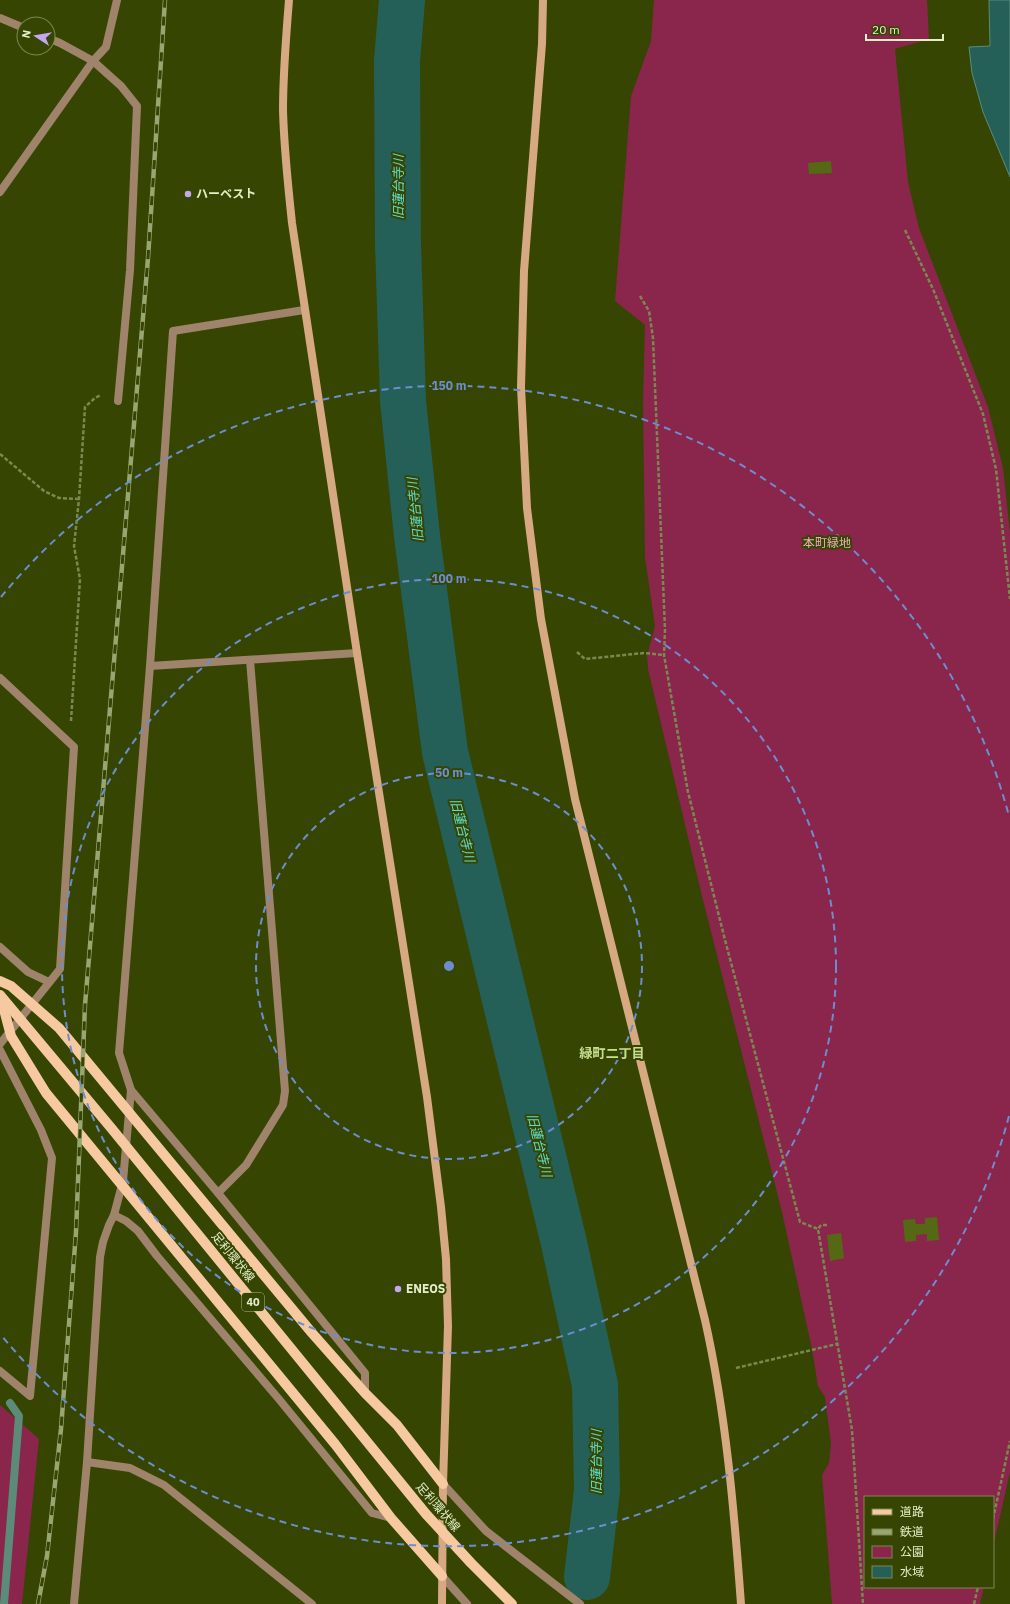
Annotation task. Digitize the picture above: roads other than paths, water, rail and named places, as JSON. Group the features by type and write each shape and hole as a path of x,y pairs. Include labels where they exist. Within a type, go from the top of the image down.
{"main road":[{"path":"0,980 11,986 59,1028 312,1333 365,1393 397,1426 443,1484"},
{"path":"0,995 11,1036 46,1093 335,1444 391,1518 442,1576"},
{"name":"足利環状線","path":"0,995 117,1135 426,1514 471,1563 512,1604"}],"street":[{"path":"0,192 93,61 106,47 117,0"},
{"path":"289,0 284,68 283,111 292,223 304,310 427,1097 446,1259 448,1326 443,1484 442,1604"},
{"path":"543,0 542,44 524,272 521,387 527,508 541,619 576,799 716,1369 734,1503 741,1604"},
{"path":"0,18 16,25"},
{"path":"56,41 93,61 121,86 137,106 130,270 118,401"},
{"path":"304,310 173,332 150,666 119,1053 131,1090 218,1193 365,1373 365,1393"},
{"path":"150,666 357,653"},
{"path":"218,1193 246,1165 283,1105 285,1091 250,660"},
{"path":"0,678 74,747 60,969 0,1044"},
{"path":"0,947 28,972 49,982"},
{"path":"0,1050 41,1130 52,1158 30,1396 0,1370"},
{"path":"74,1604 87,1462 100,1257 108,1225 114,1215 123,1181 131,1090"},
{"path":"114,1215 126,1221 138,1231 157,1256 273,1392 372,1513 391,1518"},
{"path":"87,1462 130,1468 164,1485 312,1604"},
{"path":"443,1484 486,1531 580,1604"},
{"path":"442,1576 467,1604"}],"water":[{"path":"989,0 1010,0 1010,177 983,112 972,73 969,47 990,46"}],"waterway":[{"name":"旧蓮台寺川","path":"402,0 397,61 398,243 403,401 417,536 445,752 564,1243 595,1385 597,1490 587,1577"},
{"path":"4,1604 19,1416 10,1403"}],"railway":[{"path":"38,1604 47,1556 61,1429 76,1232 85,1005 148,258 165,0"}],"place":[{"name":"ハーベスト","path":"188,194"},
{"name":"ENEOS","path":"398,1289"}],"district":[{"name":"緑町二丁目","path":"612,1053"}],"park label":[{"name":"本町緑地","path":"827,543"}]}
